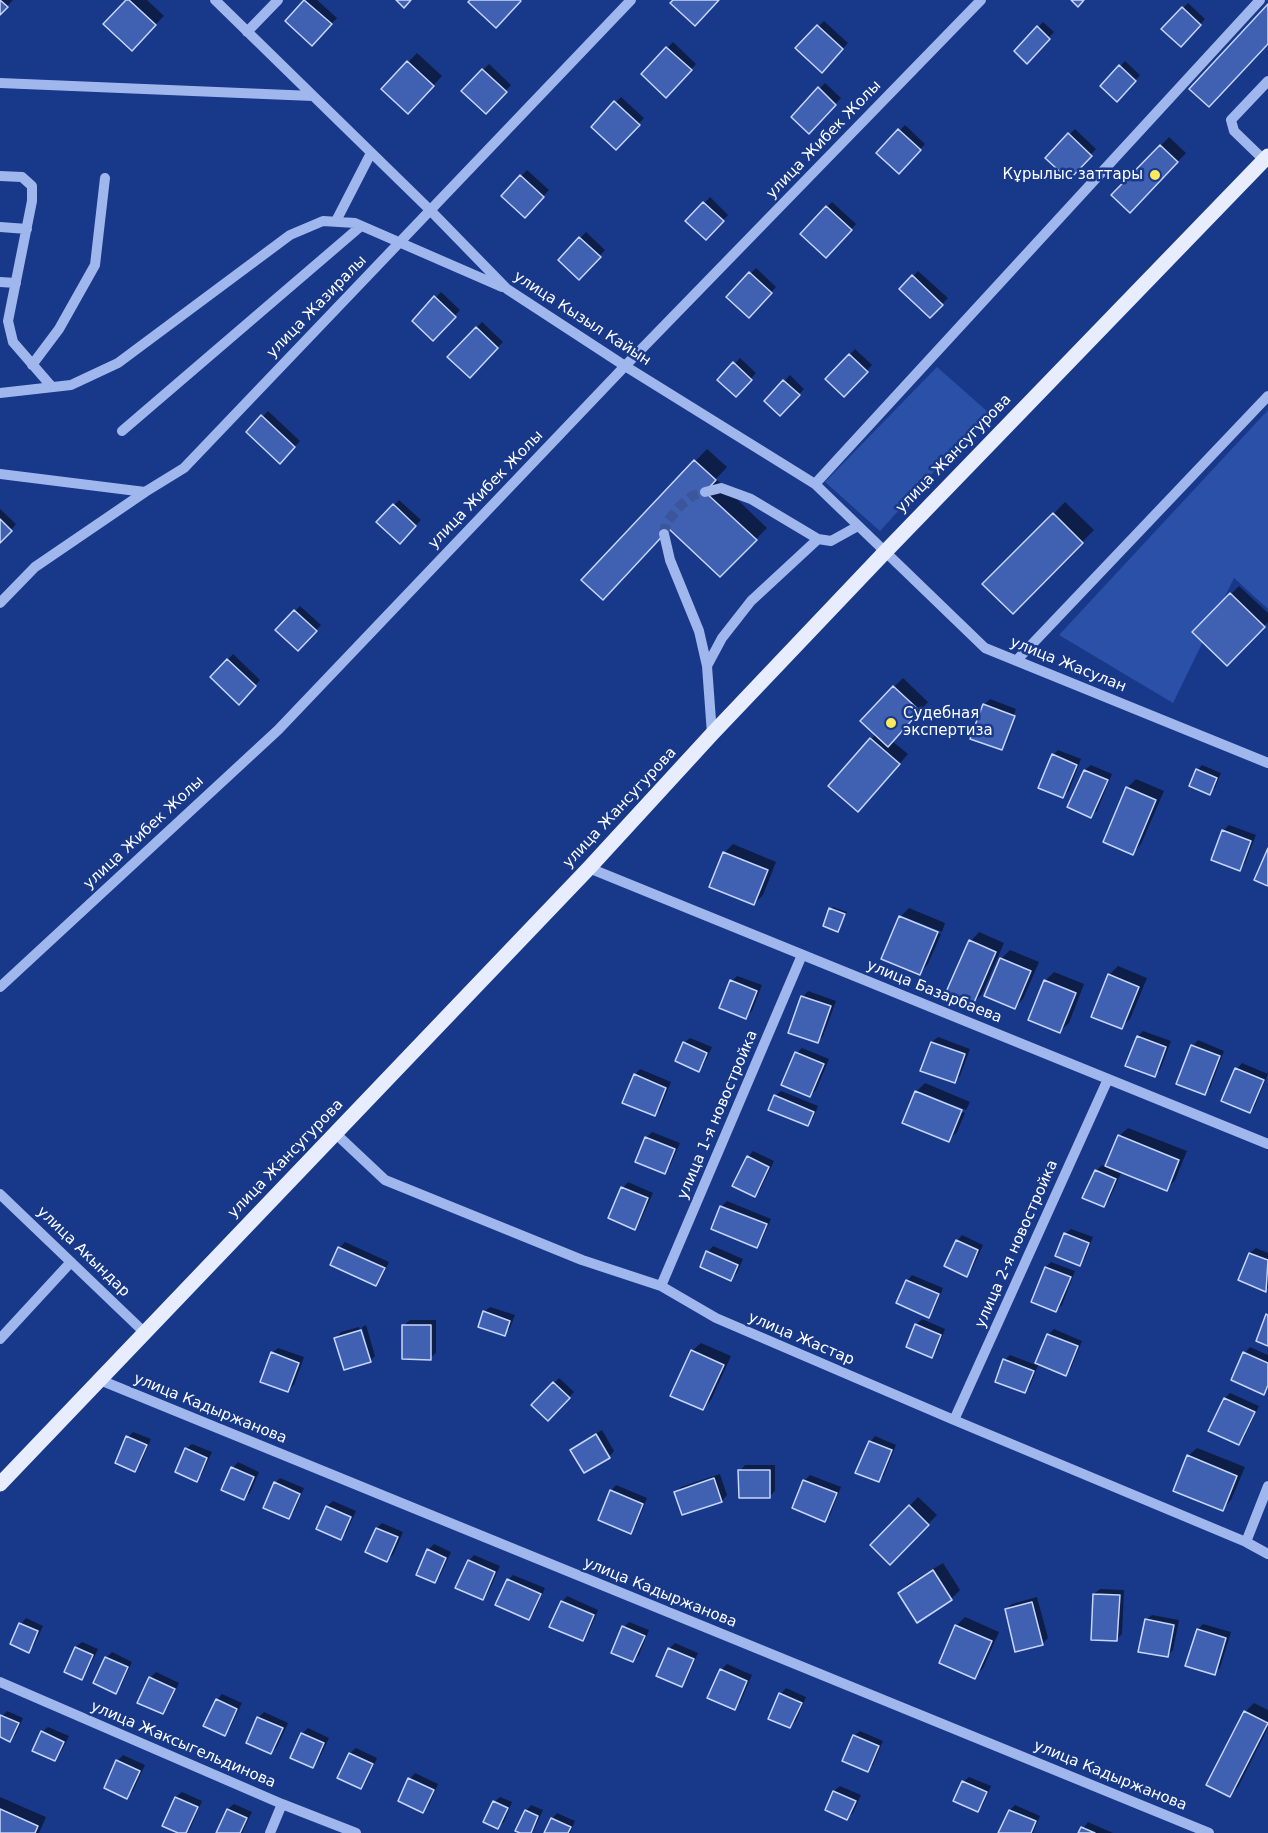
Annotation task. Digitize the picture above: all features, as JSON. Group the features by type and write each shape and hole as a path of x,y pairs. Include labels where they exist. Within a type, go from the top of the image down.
{"main road":[{"name":"улица Жансугурова","path":"0,1485 590,868 712,734 885,552 1266,158"}],"street":[{"name":"улица Кызыл Кайын","path":"215,0 430,210 507,289 625,366 815,484 885,552"},
{"path":"247,32 278,0"},
{"name":"улица Жазиралы","path":"0,603 34,567 184,468 631,0"},
{"name":"улица Жибек Жолы","path":"0,987 278,730 625,366 981,0"},
{"path":"815,484 1260,0"},
{"path":"1266,158 1234,131 1231,120 1268,81"},
{"path":"0,83 313,96"},
{"path":"336,221 371,153"},
{"path":"0,176 22,177 32,186 32,201 8,321 12,342 52,387"},
{"path":"32,365 59,329 95,265 105,177"},
{"path":"0,393 71,385 118,363 290,235 323,221 355,223 507,289"},
{"path":"122,431 362,226"},
{"path":"0,227 27,229"},
{"path":"0,282 16,283"},
{"path":"0,341 12,342"},
{"path":"1016,661 1268,396"},
{"path":"0,474 145,492"},
{"path":"705,492 721,488 751,499 818,539 831,541 858,526"},
{"path":"664,534 670,560 699,631 707,666 712,734"},
{"path":"707,666 722,638 751,602 818,539"},
{"name":"улица Жасулан","path":"885,552 985,648 1268,763"},
{"name":"улица Базарбаева","path":"590,868 1268,1144"},
{"name":"улица 1-я новостройка","path":"661,1286 802,955"},
{"name":"улица 2-я новостройка","path":"954,1420 1108,1079"},
{"name":"улица Жастар","path":"335,1134 385,1180 582,1260 661,1286 716,1318 1246,1542 1268,1554"},
{"name":"улица Акындар","path":"0,1194 145,1333"},
{"path":"0,1340 71,1262"},
{"name":"улица Кадыржанова","path":"100,1380 1209,1833"},
{"path":"1246,1542 1268,1486"},
{"name":"улица Жаксыгельдинова","path":"0,1682 282,1804 356,1833"},
{"path":"270,1833 282,1804"}],"shaded area":[{"path":"937,367 988,412 880,531 825,482"},
{"path":"1268,410 1268,609 1234,578 1173,703 1059,635"}],"building":[{"path":"0,0 8,7 0,15"},
{"path":"126,0 129,0 156,25 132,51 103,24"},
{"path":"304,0 332,24 312,46 285,21"},
{"path":"396,0 411,0 404,8"},
{"path":"470,0 521,1 496,28 468,2"},
{"path":"673,0 719,0 695,26 670,3"},
{"path":"1071,0 1084,0 1078,7"},
{"path":"1268,4 1268,44 1209,107 1189,89"},
{"path":"1182,7 1201,25 1181,47 1161,29"},
{"path":"817,25 843,49 822,73 795,48"},
{"path":"1037,26 1050,39 1027,64 1014,51"},
{"path":"666,47 692,70 666,98 641,74"},
{"path":"407,61 434,86 408,114 381,89"},
{"path":"1119,65 1136,81 1117,102 1100,86"},
{"path":"482,69 507,92 486,114 461,91"},
{"path":"818,87 836,105 809,134 791,117"},
{"path":"614,101 640,125 616,150 591,127"},
{"path":"898,129 921,150 899,174 876,153"},
{"path":"1068,133 1092,156 1069,180 1045,158"},
{"path":"1160,145 1178,162 1130,213 1111,195"},
{"path":"520,175 544,197 525,218 501,196"},
{"path":"703,202 724,221 706,240 685,221"},
{"path":"826,206 852,230 826,258 800,234"},
{"path":"579,237 601,257 579,280 558,260"},
{"path":"749,272 772,293 749,318 726,297"},
{"path":"912,275 943,305 930,318 899,289"},
{"path":"434,296 456,317 433,341 412,321"},
{"path":"476,327 498,348 470,378 447,357"},
{"path":"849,354 868,372 844,397 825,379"},
{"path":"733,362 752,380 736,397 717,380"},
{"path":"783,380 800,395 780,416 764,401"},
{"path":"261,415 295,447 280,464 246,432"},
{"path":"694,460 716,480 705,492 757,540 720,577 669,529 603,600 581,580"},
{"path":"393,504 416,526 400,544 376,522"},
{"path":"1053,513 1083,543 1013,614 982,584"},
{"path":"0,519 12,531 0,543"},
{"path":"1230,593 1265,627 1227,666 1192,632"},
{"path":"294,610 317,631 298,651 275,630"},
{"path":"227,659 256,686 239,705 210,677"},
{"path":"893,686 920,711 888,747 860,721"},
{"path":"983,704 1015,716 1002,750 970,739"},
{"path":"870,738 900,764 858,812 828,786"},
{"path":"1052,754 1077,765 1063,798 1038,788"},
{"path":"1196,769 1217,778 1210,795 1189,786"},
{"path":"1084,770 1108,780 1091,818 1067,807"},
{"path":"1126,787 1156,800 1133,855 1103,842"},
{"path":"1222,830 1251,841 1240,871 1211,860"},
{"path":"1268,848 1268,886 1254,880"},
{"path":"723,852 768,870 754,905 709,887"},
{"path":"829,908 845,914 838,932 823,926"},
{"path":"899,916 938,932 920,975 881,959"},
{"path":"969,940 996,952 973,1005 946,992"},
{"path":"1000,958 1031,971 1015,1009 984,996"},
{"path":"1108,974 1139,987 1122,1029 1091,1017"},
{"path":"730,980 757,991 746,1019 719,1008"},
{"path":"1044,980 1076,993 1060,1033 1028,1020"},
{"path":"801,996 831,1006 818,1043 788,1033"},
{"path":"1137,1036 1166,1047 1155,1077 1125,1066"},
{"path":"683,1042 707,1053 699,1072 675,1061"},
{"path":"931,1042 965,1054 955,1083 920,1071"},
{"path":"1191,1045 1220,1056 1205,1095 1176,1084"},
{"path":"795,1052 824,1064 810,1097 781,1085"},
{"path":"1235,1068 1264,1080 1250,1113 1221,1101"},
{"path":"634,1074 666,1088 655,1116 622,1103"},
{"path":"915,1091 962,1110 949,1142 902,1123"},
{"path":"774,1095 814,1112 808,1126 768,1110"},
{"path":"1118,1135 1179,1160 1167,1191 1105,1166"},
{"path":"645,1137 675,1149 665,1174 635,1162"},
{"path":"747,1156 769,1167 755,1197 732,1186"},
{"path":"1095,1170 1116,1179 1104,1207 1082,1198"},
{"path":"621,1187 648,1198 635,1230 608,1218"},
{"path":"720,1206 767,1224 757,1248 711,1229"},
{"path":"1064,1233 1089,1243 1080,1266 1055,1256"},
{"path":"956,1240 978,1250 967,1277 944,1266"},
{"path":"338,1247 385,1268 376,1286 330,1265"},
{"path":"706,1251 738,1265 731,1281 700,1267"},
{"path":"1249,1253 1268,1260 1266,1292 1238,1280"},
{"path":"1045,1267 1071,1277 1056,1312 1031,1302"},
{"path":"906,1280 939,1294 929,1318 896,1303"},
{"path":"483,1311 510,1321 505,1336 478,1327"},
{"path":"1266,1314 1268,1315 1268,1346 1256,1341"},
{"path":"915,1324 941,1335 932,1358 906,1347"},
{"path":"402,1325 431,1325 431,1360 402,1359"},
{"path":"361,1330 371,1362 344,1370 334,1338"},
{"path":"1047,1334 1078,1346 1066,1376 1035,1363"},
{"path":"691,1350 724,1365 703,1410 670,1396"},
{"path":"271,1352 299,1363 288,1392 260,1382"},
{"path":"1243,1352 1268,1363 1268,1385 1264,1395 1231,1380"},
{"path":"1003,1359 1034,1371 1025,1393 995,1382"},
{"path":"553,1382 570,1398 548,1421 531,1405"},
{"path":"1224,1398 1255,1412 1239,1445 1208,1431"},
{"path":"596,1434 610,1458 584,1473 570,1450"},
{"path":"126,1436 147,1445 135,1472 115,1463"},
{"path":"869,1441 892,1450 879,1482 855,1473"},
{"path":"185,1448 207,1458 197,1482 175,1472"},
{"path":"1187,1455 1237,1476 1223,1511 1173,1491"},
{"path":"231,1467 254,1477 244,1500 221,1490"},
{"path":"738,1470 770,1470 770,1498 739,1498"},
{"path":"714,1478 722,1502 682,1515 674,1492"},
{"path":"803,1480 837,1493 825,1522 792,1508"},
{"path":"274,1482 300,1494 289,1519 263,1508"},
{"path":"610,1490 643,1504 631,1534 598,1520"},
{"path":"909,1505 929,1525 890,1565 870,1545"},
{"path":"326,1506 351,1517 341,1540 316,1529"},
{"path":"376,1528 398,1537 387,1562 365,1552"},
{"path":"427,1549 446,1558 435,1583 416,1575"},
{"path":"468,1560 495,1572 483,1600 455,1588"},
{"path":"933,1570 952,1600 917,1623 898,1593"},
{"path":"507,1579 541,1594 529,1620 495,1605"},
{"path":"1093,1594 1120,1595 1117,1641 1091,1640"},
{"path":"561,1601 594,1615 583,1641 549,1627"},
{"path":"1032,1602 1043,1645 1015,1652 1005,1609"},
{"path":"1145,1619 1174,1625 1168,1657 1138,1652"},
{"path":"19,1623 38,1631 29,1653 10,1644"},
{"path":"955,1625 992,1641 975,1679 939,1663"},
{"path":"622,1626 645,1636 633,1662 611,1653"},
{"path":"1197,1629 1226,1638 1215,1675 1185,1666"},
{"path":"75,1647 93,1655 82,1680 64,1672"},
{"path":"668,1648 694,1659 682,1687 656,1676"},
{"path":"105,1657 128,1667 116,1694 93,1683"},
{"path":"720,1669 747,1681 735,1710 707,1698"},
{"path":"149,1677 175,1689 163,1714 137,1703"},
{"path":"779,1693 802,1703 790,1728 768,1719"},
{"path":"216,1699 237,1709 225,1736 203,1726"},
{"path":"1244,1711 1268,1723 1230,1797 1206,1785"},
{"path":"0,1715 19,1723 10,1742 0,1737"},
{"path":"257,1717 283,1728 271,1754 246,1743"},
{"path":"41,1731 64,1742 55,1761 32,1751"},
{"path":"301,1733 324,1743 313,1768 290,1758"},
{"path":"853,1735 879,1746 868,1772 842,1761"},
{"path":"349,1753 373,1764 361,1789 337,1778"},
{"path":"116,1760 140,1771 127,1799 104,1788"},
{"path":"408,1778 434,1790 423,1813 398,1801"},
{"path":"962,1781 987,1792 978,1812 953,1801"},
{"path":"833,1791 856,1801 847,1820 825,1810"},
{"path":"175,1797 198,1807 186,1833 178,1833 162,1826"},
{"path":"493,1801 508,1808 498,1829 483,1822"},
{"path":"0,1809 38,1826 35,1833 0,1833"},
{"path":"227,1809 247,1818 240,1833 216,1833"},
{"path":"525,1810 538,1816 531,1833 515,1831"},
{"path":"1009,1810 1036,1821 1031,1833 998,1833"},
{"path":"551,1818 571,1827 568,1833 544,1833"},
{"path":"1081,1827 1095,1833 1078,1833"}],"tunnel":[{"path":"664,534 666,523 680,506 692,496 705,492"}],"place":[{"name":"Кұрылыс заттары","path":"1155,175"},
{"name":"Судебная экспертиза","path":"891,723"}]}
